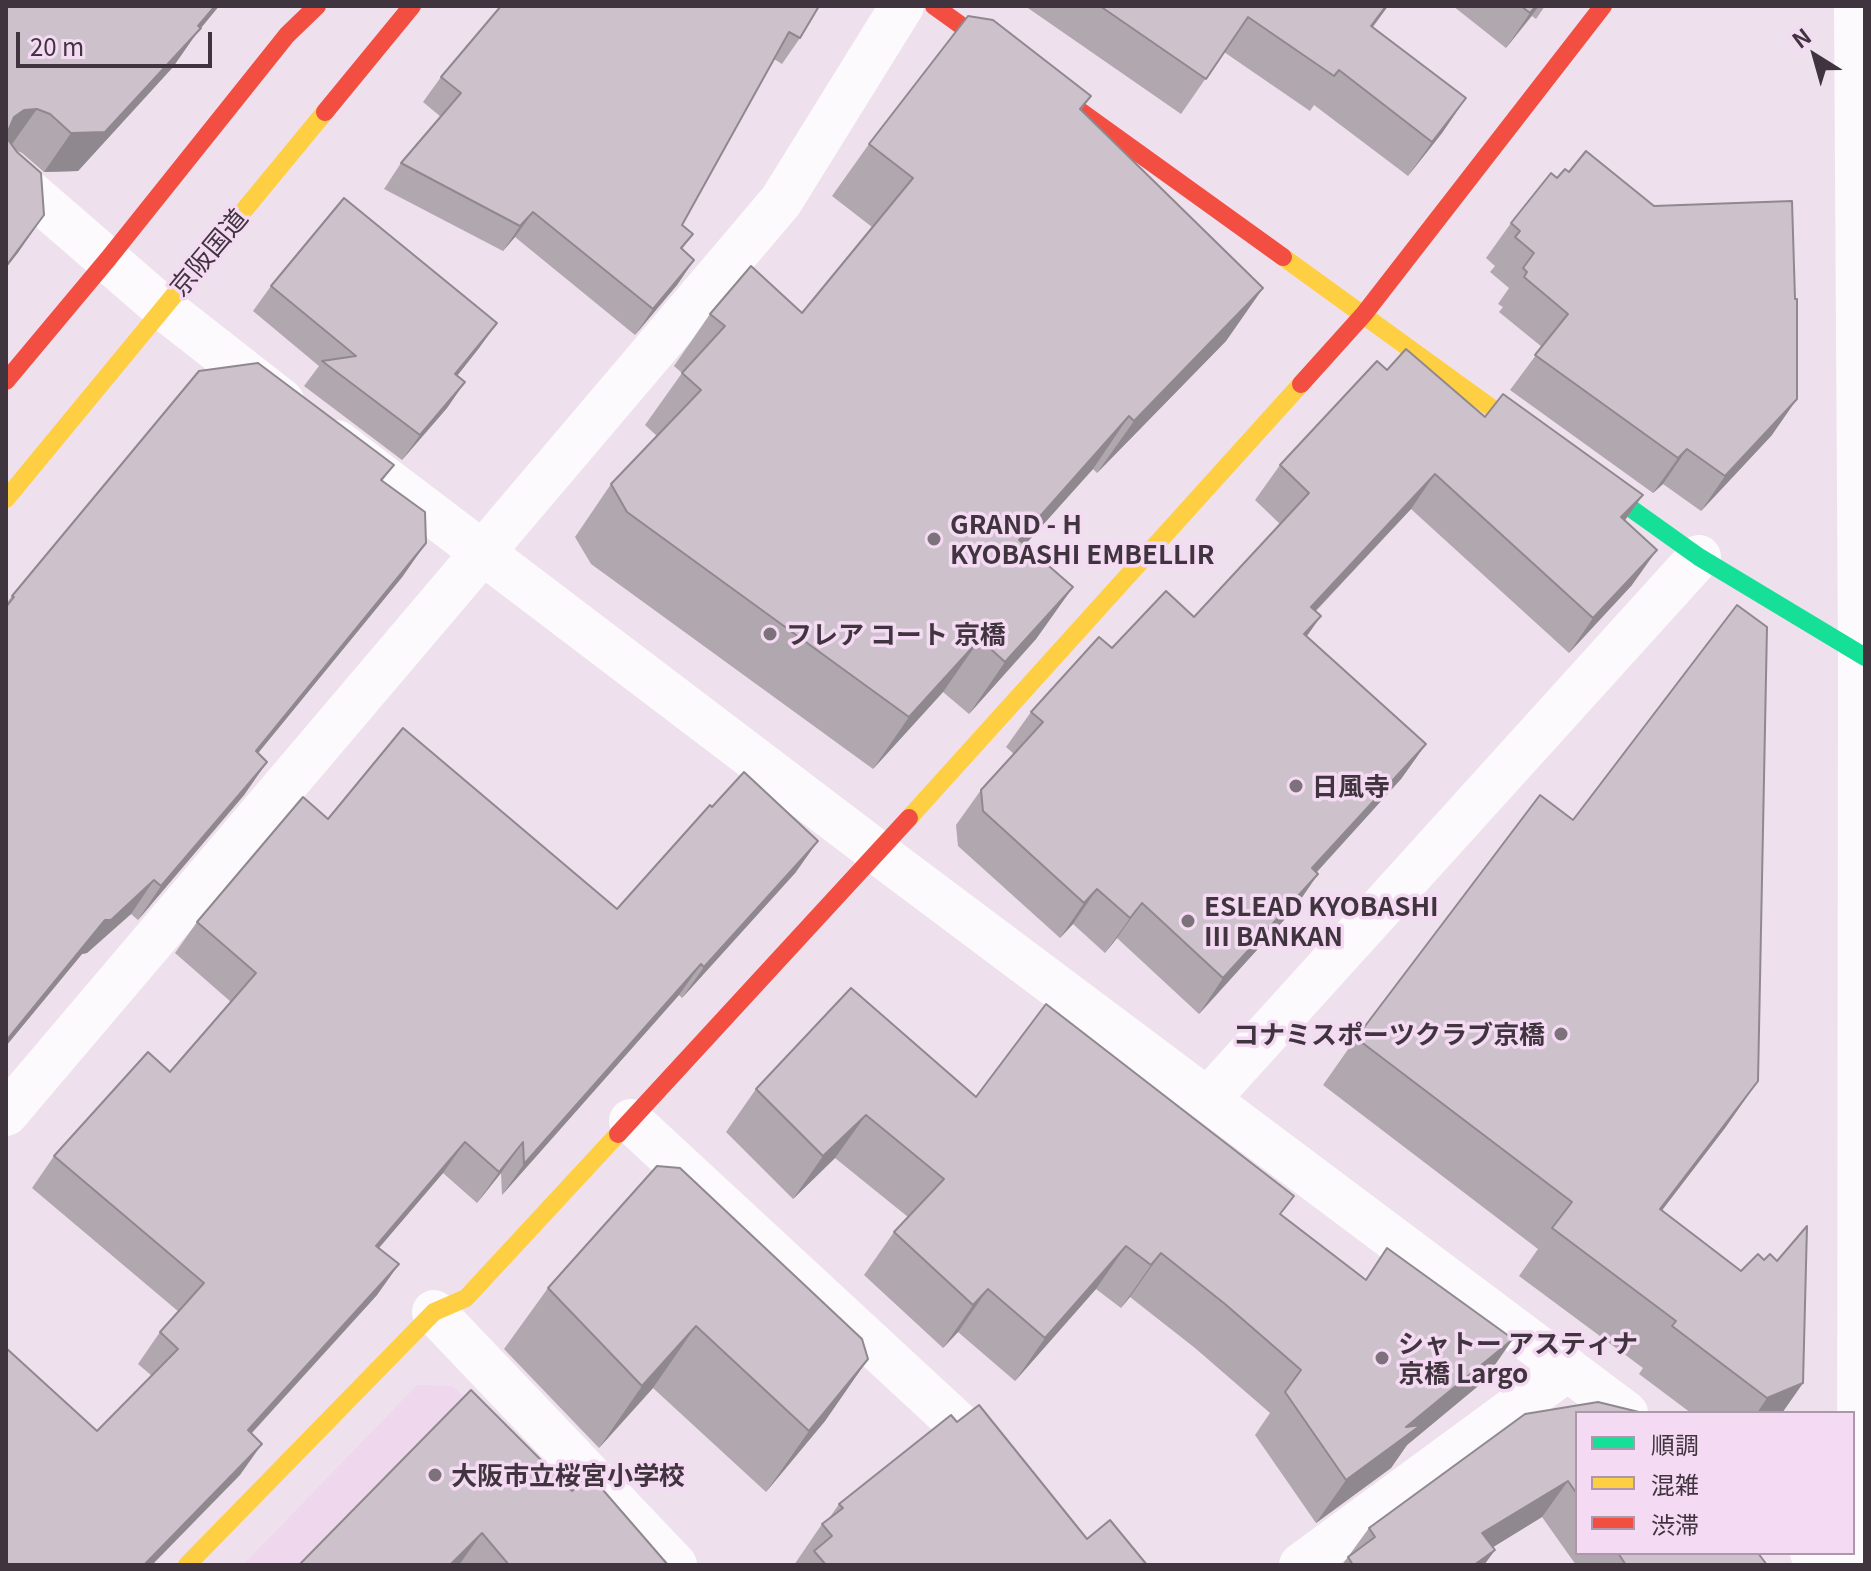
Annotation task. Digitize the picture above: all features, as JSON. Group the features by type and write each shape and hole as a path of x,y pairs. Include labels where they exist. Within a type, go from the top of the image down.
{"main road":[{"path":"6,381 287,35 317,6"},
{"name":"京阪国道","path":"6,499 412,6"},
{"path":"934,6 1699,557 1863,653"},
{"path":"187,1565 434,1312 466,1298 877,852 1364,314 1603,6"}],"street":[{"path":"6,1114 781,201 902,6"},
{"path":"1856,6 1863,653 1859,1565"},
{"path":"6,172 162,307 245,373 877,852 1623,1411"},
{"path":"1208,1099 1699,557"},
{"path":"631,1121 1018,1480"},
{"path":"434,1312 675,1565"},
{"path":"1301,1565 1568,1369"}],"shaded area":[{"name":"大阪市立桜宮小学校","path":"417,1385 453,1386 626,1565 243,1565"}],"building":[{"path":"6,6 215,6 198,26 201,28 105,132 71,133 50,114 37,109 24,110 14,117 9,129 9,141 41,173 44,215 6,266"},
{"path":"501,6 819,6 800,38 789,32 682,225 693,234 681,248 694,260 653,309 533,212 520,226 401,163 461,93 441,77"},
{"path":"1100,6 1386,6 1371,26 1466,98 1432,142 1339,70 1334,76 1248,17 1206,79"},
{"path":"1521,6 1536,6 1530,13"},
{"path":"968,16 993,20 1091,96 1080,109 1263,288 1134,421 1129,416 1019,540 1073,587 1005,662 980,639 909,717 627,512 611,484 701,390 682,373 725,326 710,314 751,266 802,313 913,178 869,144"},
{"path":"1586,151 1654,206 1792,201 1797,299 1797,399 1725,476 1687,449 1678,458 1535,355 1568,314 1524,277 1527,272 1523,268 1534,253 1515,237 1520,231 1511,223 1551,173 1557,178 1565,169 1569,172"},
{"path":"344,198 497,323 455,374 465,382 420,435 322,361 356,356 271,286"},
{"path":"1406,349 1485,417 1503,394 1643,495 1621,517 1657,550 1593,618 1435,474 1311,607 1321,616 1304,634 1426,744 1312,868 1318,874 1223,978 1142,903 1130,918 1097,889 1084,903 983,811 981,790 1043,722 1031,712 1099,637 1112,648 1166,591 1194,617 1309,493 1280,465 1377,361 1387,370"},
{"path":"258,363 394,465 381,480 425,512 426,543 256,751 267,762 161,886 154,880 111,920 105,920 6,1041 6,607 199,371"},
{"path":"1737,605 1767,627 1758,1081 1660,1209 1741,1271 1758,1254 1764,1260 1770,1254 1777,1261 1807,1226 1803,1383 1767,1398 1672,1326 1676,1321 1552,1228 1572,1202 1356,1038 1540,795 1573,820"},
{"path":"403,728 617,909 710,805 712,807 744,772 818,841 704,967 701,964 524,1164 523,1142 499,1172 465,1142 376,1246 399,1264 248,1430 262,1444 144,1565 6,1565 6,1348 97,1431 178,1349 160,1332 204,1283 54,1156 148,1052 170,1072 256,973 197,922 303,797 328,819"},
{"path":"851,988 976,1097 1046,1004 1294,1196 1280,1214 1366,1280 1387,1248 1513,1339 1406,1427 1421,1425 1346,1480 1285,1392 1301,1370 1161,1253 1151,1265 1126,1246 1045,1338 988,1289 973,1305 894,1232 944,1179 866,1115 823,1156 756,1089"},
{"path":"657,1166 680,1168 862,1339 868,1359 809,1431 696,1326 642,1386 548,1288"},
{"name":"大阪市立桜宮小学校","path":"471,1390 572,1491 590,1475 668,1565 509,1565 482,1533 450,1565 299,1565"},
{"path":"1598,1402 1635,1411 1575,1411 1575,1491 1568,1481 1482,1533 1495,1550 1474,1565 1353,1565 1348,1557 1375,1537 1369,1528 1525,1414"},
{"path":"979,1405 1087,1539 1110,1520 1147,1565 826,1565 814,1551 832,1536 822,1524 843,1508 839,1504 951,1415 957,1422"},
{"path":"1619,1555 1760,1555 1767,1565 1626,1565"}],"traffic: fast":[{"path":"1591,480 1699,557 1865,657"}],"traffic: slow":[{"path":"6,499 325,112"},
{"path":"1283,257 1591,480"},
{"path":"909,818 1301,384"},
{"path":"187,1565 434,1312 466,1298 618,1134"}],"traffic: jam":[{"path":"6,381 287,35 317,6"},
{"path":"325,112 412,6"},
{"path":"934,6 1283,257"},
{"path":"1301,384 1364,314 1603,6"},
{"path":"618,1134 909,818"}],"place":[{"name":"GRAND - H KYOBASHI EMBELLIR","path":"934,539"},
{"name":"フレア コート 京橋","path":"770,634"},
{"name":"日風寺","path":"1296,786"},
{"name":"ESLEAD KYOBASHI III BANKAN","path":"1188,921"},
{"name":"コナミスポーツクラブ京橋","path":"1561,1034"},
{"name":"シャトー アスティナ 京橋 Largo","path":"1382,1358"},
{"name":"大阪市立桜宮小学校","path":"435,1475"}]}
